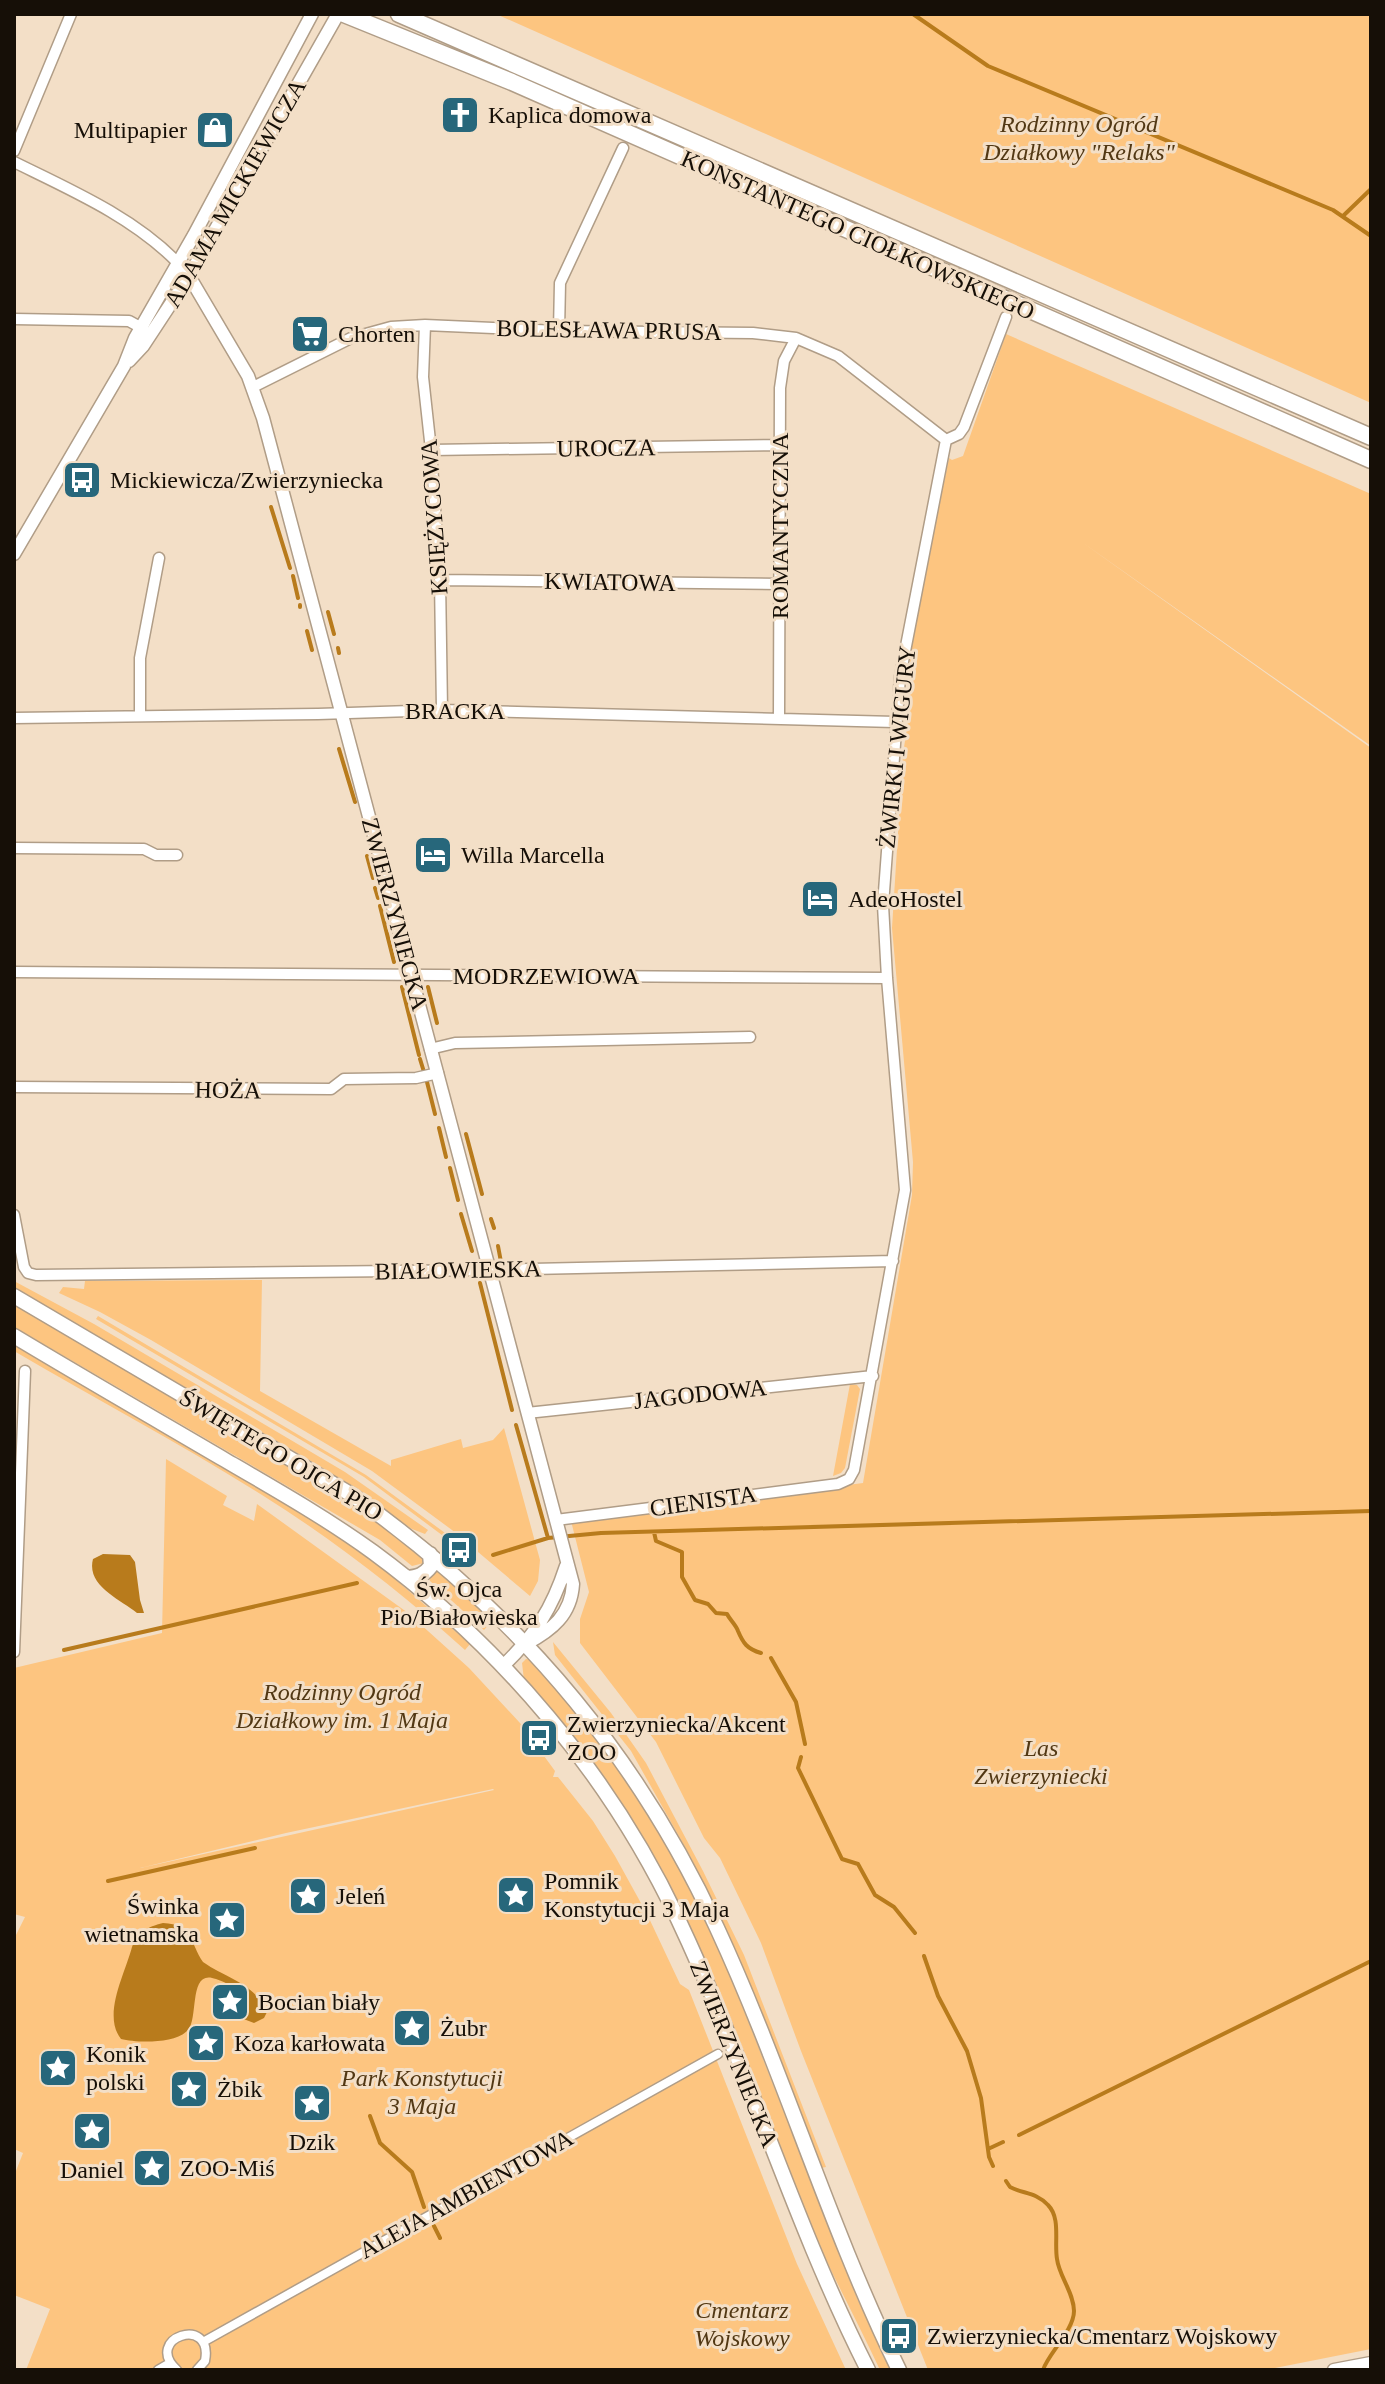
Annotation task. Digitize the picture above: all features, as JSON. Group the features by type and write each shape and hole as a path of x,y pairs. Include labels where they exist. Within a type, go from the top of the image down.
{"main road":[{"name":"KONSTANTEGO CIOŁKOWSKIEGO","path":"341,14 512,82 1371,460"},
{"name":"KONSTANTEGO CIOŁKOWSKIEGO","path":"400,15 1371,437"},
{"path":"392,34 388,27 390,20 400,15"},
{"name":"ŚWIĘTEGO OJCA PIO","path":"14,1296 352,1495 430,1554 502,1618 526,1644"},
{"name":"ŚWIĘTEGO OJCA PIO","path":"14,1336 315,1513 407,1578 503,1666"},
{"path":"407,1578 426,1572 431,1566 430,1554"},
{"name":"ZWIERZYNIECKA","path":"526,1644 558,1678 615,1750 666,1829 694,1880 746,1995 863,2295 899,2370"},
{"name":"ZWIERZYNIECKA","path":"503,1666 555,1725 595,1778 651,1867 677,1917 706,1982 808,2242 868,2370"}],"street":[{"path":"14,151 71,14"},
{"name":"ADAMA MICKIEWICZA","path":"14,554 124,366 140,327 211,203 312,14"},
{"name":"ADAMA MICKIEWICZA","path":"124,366 143,346 189,276 341,14"},
{"path":"295,46 306,44 313,48 315,56"},
{"path":"559,331 560,283 623,148"},
{"path":"14,162 88,197 162,247 177,262"},
{"path":"211,203 216,211 225,211"},
{"name":"ZWIERZYNIECKA","path":"177,262 189,276 253,387 263,418 573,1584 568,1607 548,1632 526,1644 503,1666"},
{"name":"ŻWIRKI I WIGURY","path":"849,1479 854,1470 873,1376 905,1190 883,905 900,677 946,440 959,434 964,427 1006,317"},
{"path":"14,319 129,321 140,327"},
{"name":"BOLESŁAWA PRUSA","path":"253,387 351,338 391,327 425,325 559,331 753,333 796,338 838,356 946,440"},
{"name":"KSIĘŻYCOWA","path":"425,325 423,377 440,580 442,710"},
{"name":"ROMANTYCZNA","path":"779,718 780,388 784,361 796,338"},
{"name":"UROCZA","path":"431,450 781,445"},
{"path":"140,715 140,658 159,558"},
{"name":"KWIATOWA","path":"440,580 780,584"},
{"name":"BRACKA","path":"14,718 442,710 895,722"},
{"path":"14,848 129,844 156,855 177,855"},
{"name":"MODRZEWIOWA","path":"14,972 887,978"},
{"path":"430,1049 455,1043 750,1037"},
{"name":"HOŻA","path":"14,1087 331,1089 344,1079 416,1078 438,1073"},
{"name":"BIAŁOWIESKA","path":"14,1215 25,1270 36,1275 490,1270 893,1261"},
{"path":"14,1652 25,1371"},
{"name":"JAGODOWA","path":"527,1413 873,1376"},
{"name":"CIENISTA","path":"557,1523 838,1484 849,1479"},
{"name":"ALEJA AMBIENTOWA","path":"174,2367 168,2348 178,2336 192,2335 203,2342 215,2336 718,2054"},
{"path":"197,2370 207,2356 203,2342"},
{"path":"1334,2370 1371,2363"},
{"path":"158,2370 174,2367"}],"green space":[{"name":"Rodzinny Ogród Działkowy \"Relaks\"","path":"496,14 1371,14 1371,403"},
{"name":"Las Zwierzyniecki","path":"1006,334 1371,494 1371,746 1079,540 1371,748 1371,2349 1265,2370 928,2370 761,1943 720,1858 704,1838 656,1742 580,1643 580,1619 589,1592 571,1521 863,1483 912,1195 913,1162 892,928 911,640 949,458 952,460 963,456"},
{"path":"262,1280 260,1391 391,1466 391,1460 461,1439 463,1448 493,1440 504,1428 540,1560 538,1581 530,1596 452,1530 372,1471 151,1340 59,1293 63,1287 84,1289 85,1281"},
{"path":"14,1281 94,1324 345,1472 428,1530 425,1534 412,1529 316,1464 14,1287"},
{"path":"14,1304 363,1510 424,1556 424,1563 412,1566 380,1540 14,1327"},
{"path":"98,1316 366,1475 456,1541 454,1544 364,1477 96,1319"},
{"path":"14,1345 332,1532 380,1566 470,1644 465,1650 367,1568 289,1512 14,1351"},
{"path":"850,1384 860,1389 845,1468 833,1476"},
{"name":"Park Konstytucji 3 Maja","path":"166,1459 227,1496 223,1505 254,1521 257,1504 408,1613 469,1668 520,1723 555,1771 553,1777 558,1777 593,1821 647,1914 680,1984 689,1990 797,2264 846,2370 26,2370 50,2309 14,2295 14,2176 23,2153 14,2149 14,1939 25,1917 14,1914 14,1668 162,1633","holes":["494,1790 140,1868 286,1833"]},
{"path":"436,1569 494,1619 484,1630 430,1581"},
{"path":"553,1642 611,1713 646,1763 703,1871 744,1955 826,2167 821,2168 728,1933 690,1856 631,1751 555,1655"},
{"path":"526,1659 533,1660 603,1745 639,1797 688,1883 730,1975 857,2298 890,2370 880,2370 811,2229 709,1971 671,1887 604,1779 524,1680 522,1663"}],"shaded area":[{"path":"103,1554 130,1555 135,1562 144,1613 137,1613 99,1584 92,1568 93,1559"},
{"path":"163,1923 180,1927 189,1936 203,1962 253,1992 268,2010 264,2018 254,2023 241,2018 242,1996 237,1990 216,1979 207,1978 201,1980 191,2024 182,2035 156,2041 121,2039 116,2029 114,2006 132,1947 144,1931"}],"waterway":[{"path":"913,14 988,66 1333,210 1371,236"},
{"path":"1343,216 1371,189"},
{"path":"271,507 290,568"},
{"path":"293,576 298,598"},
{"path":"328,612 334,634"},
{"path":"307,631 312,650"},
{"path":"338,648 339,653"},
{"path":"339,749 355,802"},
{"path":"367,856 373,878"},
{"path":"375,888 378,898"},
{"path":"380,906 394,962"},
{"path":"402,987 419,1055"},
{"path":"428,987 437,1023"},
{"path":"420,1059 424,1072"},
{"path":"427,1082 435,1114"},
{"path":"439,1128 446,1157"},
{"path":"466,1134 482,1194"},
{"path":"450,1168 458,1200"},
{"path":"461,1214 472,1251"},
{"path":"491,1219 494,1228"},
{"path":"498,1246 501,1262"},
{"path":"480,1283 512,1410"},
{"path":"516,1425 548,1538"},
{"path":"493,1555 548,1538 601,1533 1371,1511"},
{"path":"654,1532 656,1541 682,1552 682,1577 695,1600 708,1604 716,1613 727,1614 746,1645 761,1653"},
{"path":"64,1650 357,1583"},
{"path":"771,1658 796,1702 805,1744"},
{"path":"801,1757 798,1768 842,1859 858,1864 875,1895 894,1907 915,1933"},
{"path":"108,1881 255,1848"},
{"path":"924,1956 938,1996 967,2051 981,2098 993,2166"},
{"path":"1019,2135 1371,1961"},
{"path":"370,2116 380,2143 412,2172 424,2207"},
{"path":"988,2149 1003,2142"},
{"path":"1006,2181 1010,2187 1039,2198 1052,2210 1056,2223 1058,2265 1073,2304 1070,2326 1043,2370"},
{"path":"434,2226 440,2238"}],"place":[{"name":"Kaplica domowa","path":"460,115"},
{"name":"Multipapier","path":"215,130"},
{"name":"Chorten","path":"310,334"},
{"name":"Mickiewicza/Zwierzyniecka","path":"82,480"},
{"name":"Willa Marcella","path":"433,855"},
{"name":"AdeoHostel","path":"820,899"},
{"name":"Św. Ojca Pio/Białowieska","path":"459,1550"},
{"name":"Zwierzyniecka/Akcent ZOO","path":"539,1738"},
{"name":"Pomnik Konstytucji 3 Maja","path":"516,1895"},
{"name":"Jeleń","path":"308,1896"},
{"name":"Świnka wietnamska","path":"227,1920"},
{"name":"Bocian biały","path":"230,2002"},
{"name":"Żubr","path":"412,2028"},
{"name":"Koza karłowata","path":"206,2043"},
{"name":"Konik polski","path":"58,2068"},
{"name":"Żbik","path":"189,2089"},
{"name":"Dzik","path":"312,2103"},
{"name":"Daniel","path":"92,2131"},
{"name":"ZOO-Miś","path":"152,2168"},
{"name":"Zwierzyniecka/Cmentarz Wojskowy","path":"899,2336"}],"park label":[{"name":"Rodzinny Ogród Działkowy im. 1 Maja","path":"342,1706"},
{"name":"Cmentarz Wojskowy","path":"742,2324"}]}
